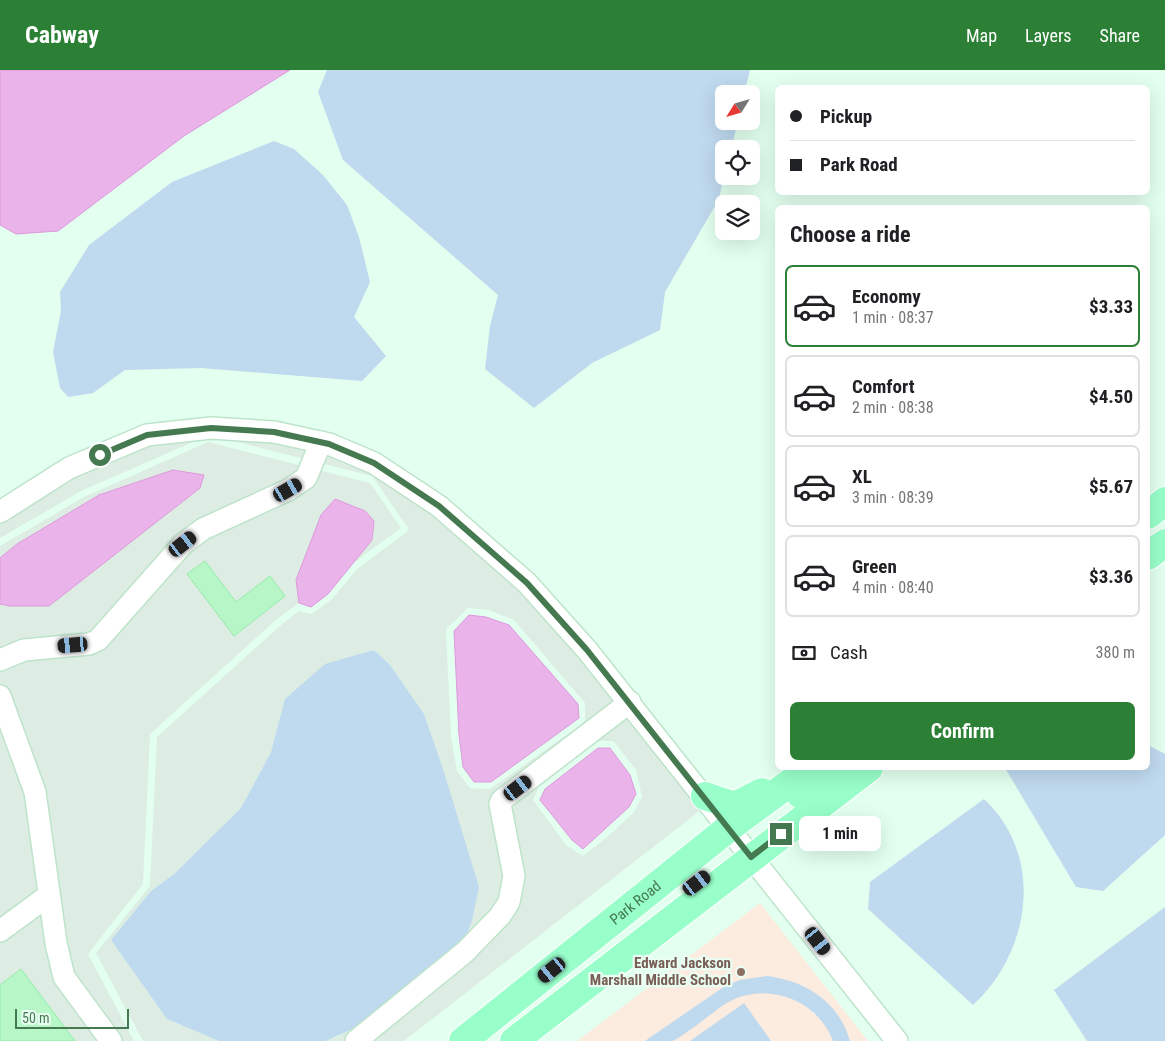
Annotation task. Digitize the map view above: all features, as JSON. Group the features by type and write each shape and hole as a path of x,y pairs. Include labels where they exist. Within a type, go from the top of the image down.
{"main road":[{"path":"1150,513 1165,501"},
{"path":"1150,554 1165,543"},
{"path":"705,796 735,806 758,795 792,770"},
{"name":"Park Road","path":"463,1041 730,827 807,770"},
{"path":"751,857 761,831 776,814 831,770"},
{"path":"514,1041 866,770"},
{"path":"560,1006 572,984 627,935 711,872 730,827"}],"street":[{"path":"0,512 69,468 147,435 211,428 274,432 321,442 374,463 439,506 527,583 587,650 630,702 897,1041"},
{"path":"0,660 24,650 89,644 98,640 183,544 202,529 288,490 306,478 321,442"},
{"path":"0,696 4,725 35,792 49,895 64,977 111,1041"},
{"path":"356,1041 465,952 500,916 509,902 514,876 500,804 502,800 630,702"},
{"path":"0,931 49,895"}],"shaded area":[{"path":"0,70 290,70 184,136 58,231 16,234 0,225"},
{"path":"327,70 750,70 746,85 715,85 715,130 736,130 733,140 715,140 715,185 722,185 720,195 715,195 715,206 665,292 660,330 592,363 534,408 485,369 490,326 498,295 343,160 318,92"},
{"path":"274,141 294,149 323,175 347,205 359,237 370,282 354,317 386,356 362,381 201,368 125,370 93,393 68,397 60,388 53,352 61,311 60,292 89,245 172,182"},
{"path":"249,427 341,444 470,530 633,690 701,786 706,806 404,1041 326,1041 339,1036 452,805 443,769 424,715 390,665 374,650 285,699 271,752 241,808 174,874 151,891 111,940 167,1019 219,1041 143,1041 96,953 150,886 157,737 281,625 299,611 312,614 332,599 357,569 407,532 408,528 372,476 209,435 81,491 0,538 0,515 152,436","holes":["468,608 489,610 514,620 585,703 585,720 582,724 490,789 470,788 457,771 451,736 446,632 447,628","599,741 613,741 636,770 642,797 634,812 583,856 566,845 533,800 540,784"]},
{"path":"208,442 370,483 401,528 277,619 150,734 143,884 88,954 134,1041 0,1041 0,546 84,497"},
{"path":"173,470 204,475 200,488 49,606 10,606 0,604 0,558 17,544 99,495"},
{"path":"335,499 365,511 374,521 372,540 328,594 311,607 299,603 296,580 321,515"},
{"path":"469,615 486,617 509,625 578,704 579,718 491,782 474,782 463,767 459,735 454,631"},
{"path":"374,650 390,665 424,714 443,769 479,887 472,920 465,940 389,1012 326,1041 219,1041 167,1019 111,940 151,891 174,874 241,808 271,752 285,699 325,664"},
{"path":"1150,746 1165,754 1165,835 1103,891 1076,887 1006,770 1150,770"},
{"path":"598,748 610,748 630,775 636,794 629,807 583,849 572,840 540,800 545,789"},
{"path":"984,799 1003,822 1016,848 1023,875 1023,904 1018,932 1008,958 993,983 973,1005 868,909 870,882"},
{"name":"Edward Jackson Marshall Middle School","path":"760,903 868,1041 577,1041"},
{"path":"1165,907 1165,1041 1087,1041 1054,990"},
{"path":"767,976 808,988 819,996 838,1015 850,1041 833,1041 825,1026 815,1014 802,1004 788,997 756,994 740,997 725,1004 677,1039 672,1041 645,1041 725,986 740,980"},
{"path":"744,1003 771,1041 690,1041"}],"building":[{"path":"205,561 236,602 270,576 285,596 234,636 187,574"},
{"path":"21,969 75,1041 0,1041 0,985"}],"place":[{"name":"Edward Jackson Marshall Middle School","path":"741,972"}],"route":[{"path":"100,455 147,435 211,428 274,432 329,444 374,463 439,506 527,583 587,650 730,827 751,857 781,834"}]}
